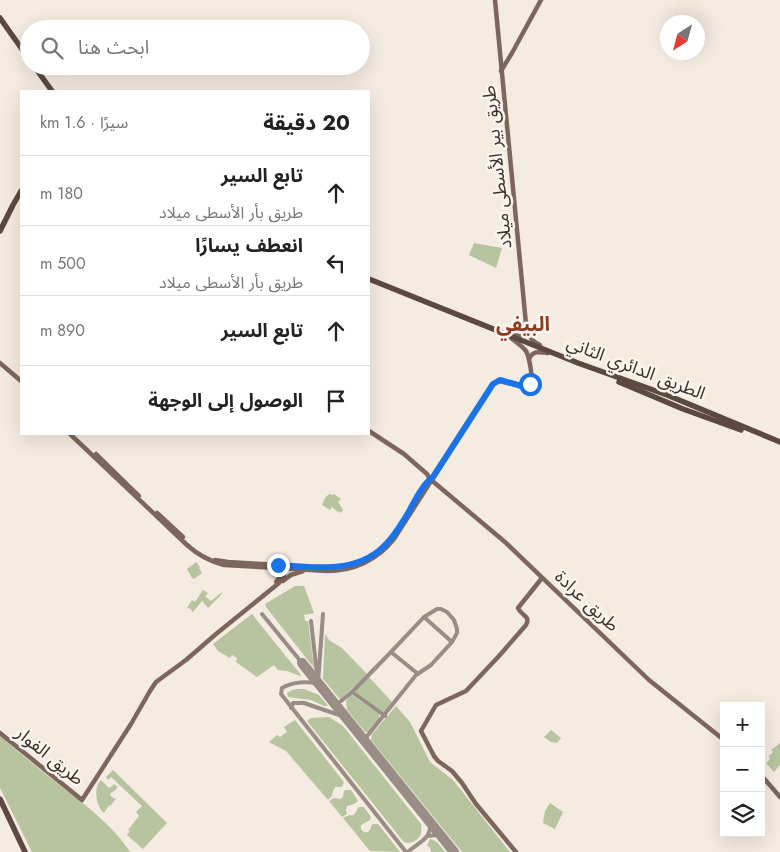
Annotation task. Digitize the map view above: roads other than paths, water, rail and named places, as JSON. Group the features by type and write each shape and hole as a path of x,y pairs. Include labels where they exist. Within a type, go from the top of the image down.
{"highway":[{"path":"2,17 20,40"},
{"path":"2,17 20,45"},
{"path":"40,75 51,90"},
{"path":"45,75 55,90"},
{"path":"0,224 20,188"},
{"path":"0,231 20,193"},
{"name":"الطريق الدائري الثاني","path":"370,281 667,395 715,418 780,444"},
{"name":"الطريق الدائري الثاني","path":"509,336 682,409 768,436 780,444"},
{"path":"600,374 675,402 656,392"},
{"path":"0,799 24,852"},
{"path":"0,806 24,852"}],"main road":[{"name":"طريق بير الأسطى ميلاد","path":"495,0 527,331"},
{"path":"501,71 541,0"},
{"path":"509,336 512,334 522,337 526,335 527,331"},
{"path":"527,331 533,341 556,354"},
{"path":"71,435 201,557 224,565 338,568 352,565 367,559 387,543 432,479 493,384 500,380 525,387 529,386 531,379 527,353 509,336"},
{"path":"529,359 534,353 548,354"},
{"path":"0,361 20,378"},
{"name":"طريق عرادة","path":"370,432 404,454 468,509 528,563 649,680 720,736"},
{"path":"75,435 199,552 220,561 309,570 332,571 349,569 367,562 379,554 394,539 426,488"},
{"path":"528,563 572,605"},
{"path":"280,583 284,575 284,567"},
{"path":"269,590 279,578 284,567"},
{"path":"269,590 291,575 309,570"},
{"path":"516,852 476,804 452,771 434,756 421,730 435,706 469,688 526,625 528,620 518,608 542,578"},
{"name":"طريق الفوار","path":"0,733 82,800 156,682 186,660 269,590"},
{"path":"765,775 780,792"},
{"path":"765,779 780,796"}],"district":[{"name":"البيفي","path":"523,324"}]}
